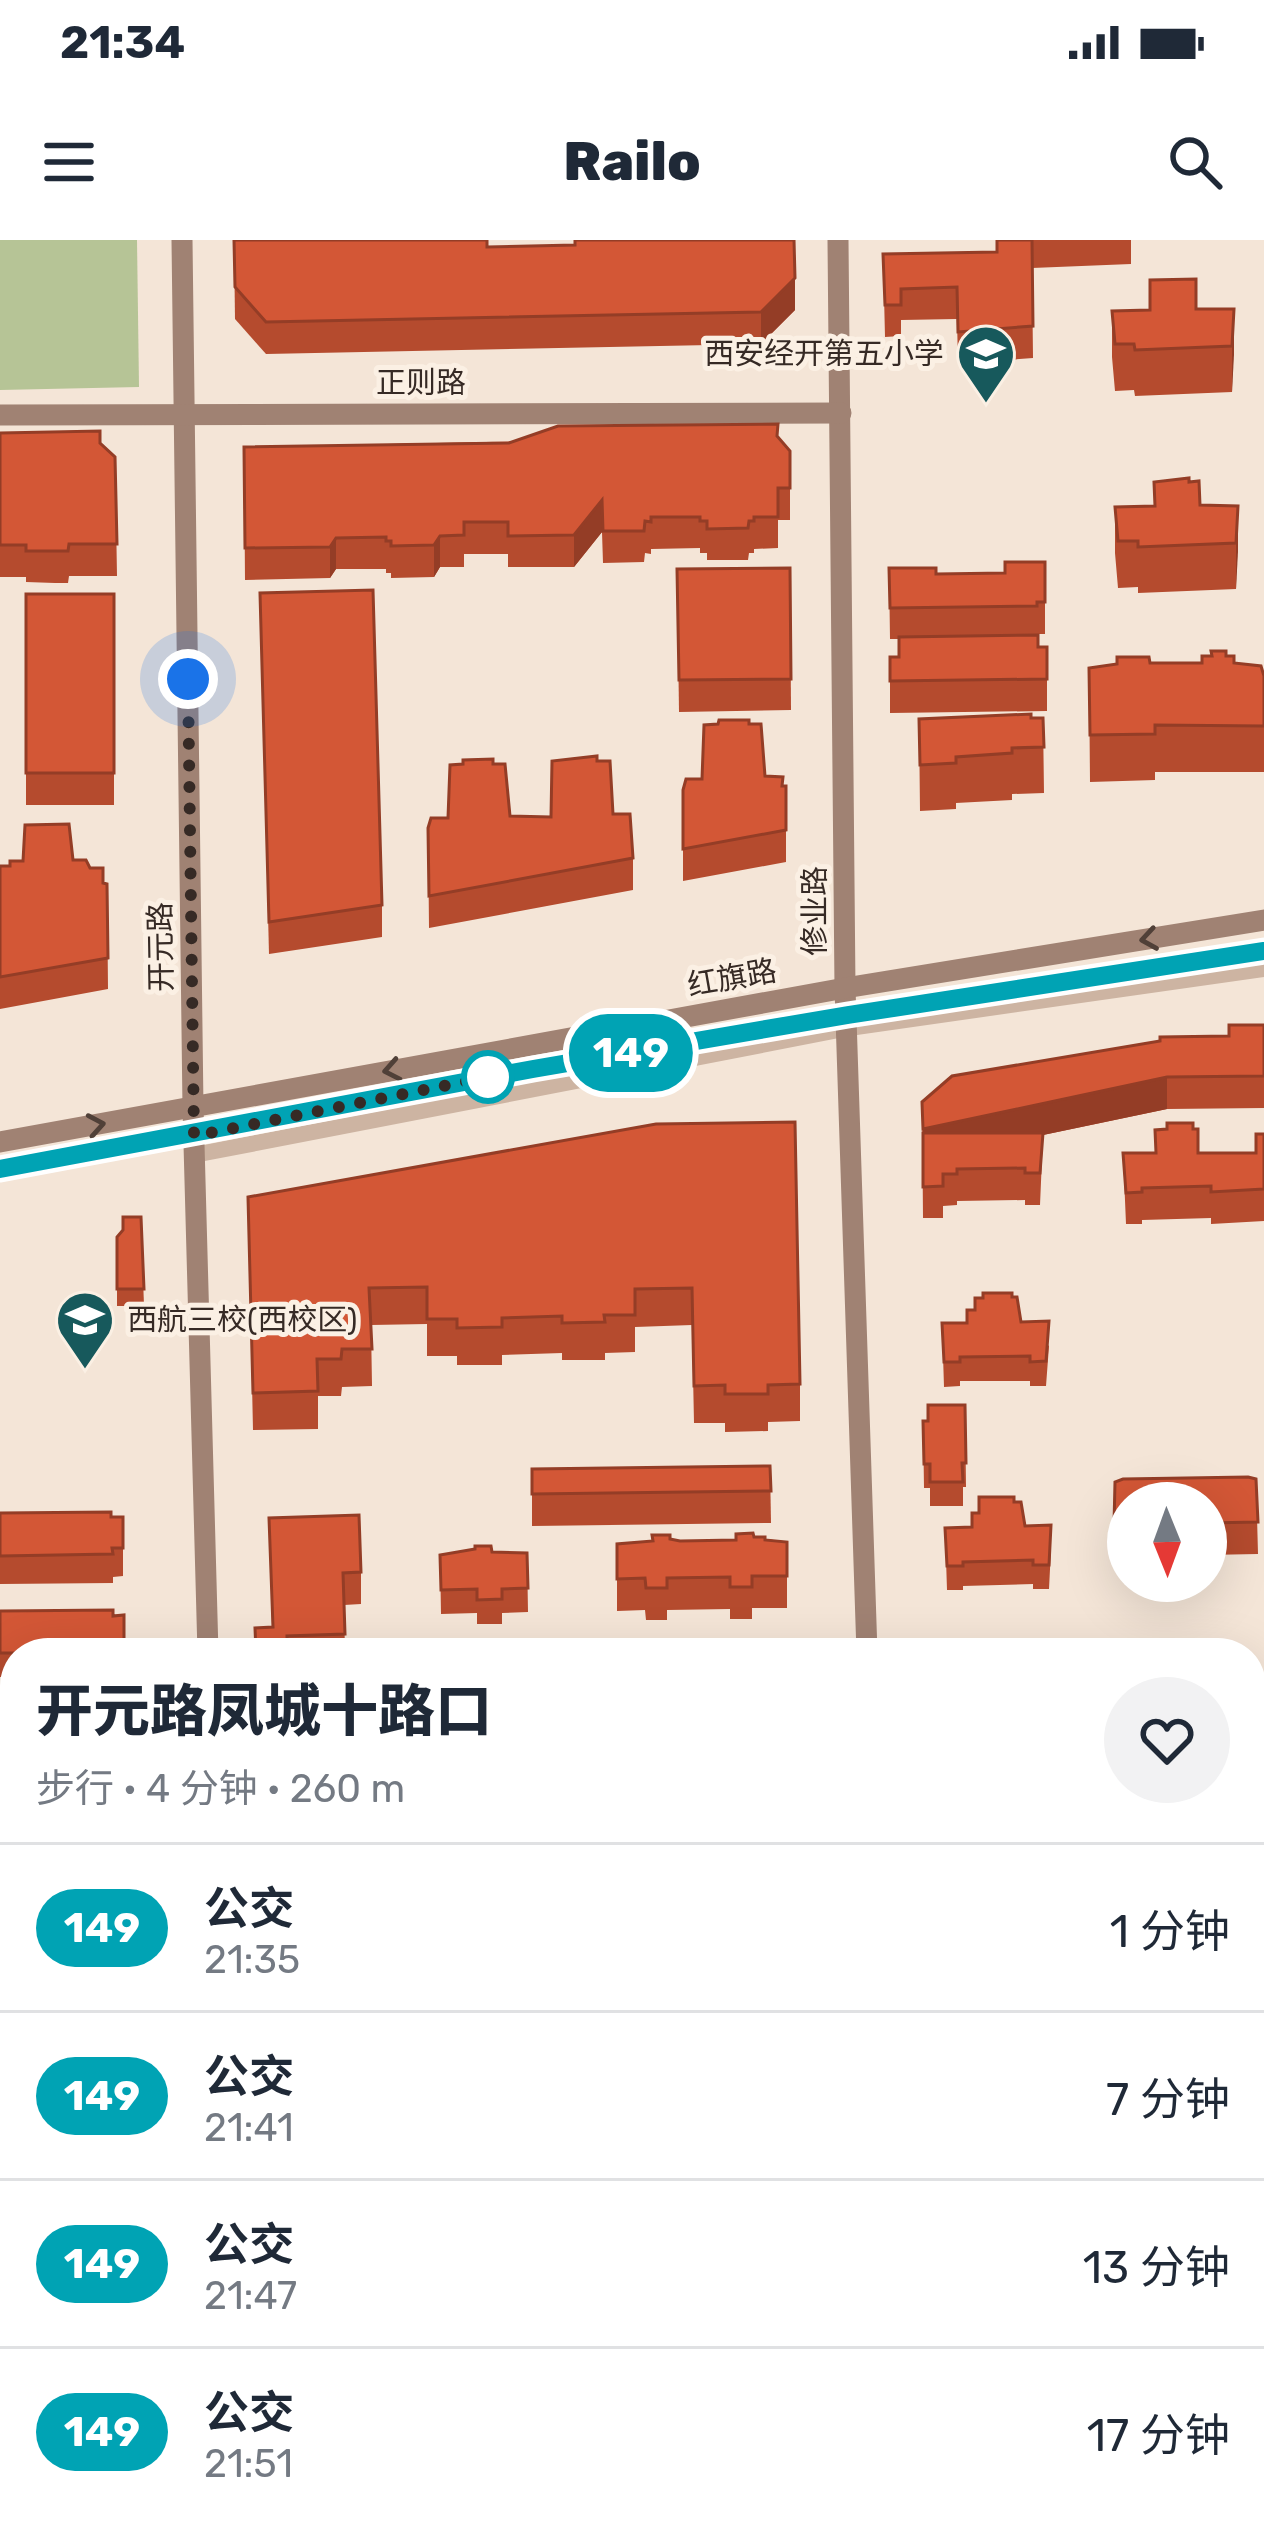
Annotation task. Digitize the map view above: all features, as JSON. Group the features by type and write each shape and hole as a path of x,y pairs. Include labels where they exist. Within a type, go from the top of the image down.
{"street":[{"name":"开元路","path":"182,240 193,1108 208,1638"},
{"name":"修业路","path":"838,240 845,988 867,1638"},
{"name":"正则路","path":"0,416 842,413"},
{"name":"红旗路","path":"0,1142 845,988 1264,920"},
{"name":"红旗路","path":"0,1169 194,1145 449,1084 1264,951"},
{"path":"848,1022 1264,969"}],"green space":[{"path":"0,240 137,240 139,387 0,390"}],"building":[{"path":"234,240 487,240 487,247 575,245 575,240 794,240 795,278 761,312 266,322 235,287"},
{"path":"997,240 1032,240 1033,326 958,332 957,287 901,289 901,305 885,305 883,254 997,252"},
{"path":"1196,279 1196,309 1234,309 1232,346 1135,350 1134,344 1115,344 1112,311 1150,310 1150,280"},
{"path":"778,424 777,436 790,451 790,488 778,488 778,517 754,517 748,528 707,529 707,521 700,517 651,517 644,531 603,531 602,500 574,535 508,536 508,522 464,522 464,535 440,536 434,545 391,546 386,537 336,538 330,547 245,548 244,447 509,443 558,426"},
{"path":"100,431 100,443 115,457 117,544 69,544 68,551 26,551 26,545 0,545 0,433"},
{"path":"1189,478 1189,482 1199,481 1200,505 1238,506 1236,543 1138,547 1138,541 1118,541 1115,507 1155,506 1154,482"},
{"path":"1005,562 1045,562 1045,602 1037,606 890,608 889,568 936,568 936,574 1005,573"},
{"path":"790,568 791,679 679,680 677,569"},
{"path":"373,590 382,905 269,922 260,593"},
{"path":"26,594 114,594 114,773 26,773"},
{"path":"1038,635 1038,647 1047,647 1047,679 890,681 890,657 899,657 899,637"},
{"path":"1211,651 1226,651 1226,656 1234,656 1234,663 1261,666 1264,726 1155,725 1155,734 1090,735 1089,668 1117,664 1117,657 1149,657 1150,663 1202,663 1202,656 1212,656"},
{"path":"1031,714 1031,718 1043,718 1044,747 1012,748 1012,753 920,765 919,719"},
{"path":"719,720 761,724 765,776 783,777 782,786 786,786 786,830 683,849 686,779 702,779 704,725"},
{"path":"597,756 597,761 610,761 613,814 630,814 633,858 429,896 428,828 431,818 448,818 450,765 493,759 493,764 505,764 510,816 551,817 552,761"},
{"path":"69,824 73,860 103,868 108,958 0,977 0,866 23,861 25,825"},
{"path":"1229,1025 1264,1025 1264,1076 1167,1077 923,1129 922,1102 952,1076 1160,1041 1160,1037 1229,1036"},
{"path":"795,1122 800,1384 768,1385 768,1394 725,1394 725,1385 694,1386 692,1288 635,1289 635,1315 604,1315 605,1322 562,1323 562,1316 502,1318 502,1327 457,1328 457,1319 427,1319 427,1287 369,1288 372,1349 342,1349 341,1359 317,1359 318,1391 253,1393 248,1197 656,1124"},
{"path":"1167,1123 1193,1123 1193,1129 1198,1129 1198,1153 1256,1153 1256,1134 1264,1134 1264,1189 1142,1188 1142,1192 1126,1193 1123,1153 1156,1153 1155,1130 1167,1129"},
{"path":"923,1133 1043,1133 1040,1173 1025,1173 1025,1168 957,1169 957,1174 943,1174 943,1186 923,1187"},
{"path":"123,1217 141,1217 144,1289 117,1289 117,1237 123,1230"},
{"path":"983,1293 1012,1293 1021,1322 1049,1321 1046,1361 1030,1362 1030,1356 960,1357 960,1362 944,1362 942,1323 967,1323 967,1310 975,1310 975,1298 983,1298"},
{"path":"928,1405 965,1405 963,1482 930,1482 930,1464 924,1464 923,1421 928,1421"},
{"path":"770,1466 771,1491 532,1494 532,1469"},
{"path":"1256,1479 1258,1522 1227,1523 1227,1482 1115,1482"},
{"path":"979,1497 1014,1497 1014,1502 1021,1502 1025,1526 1051,1525 1049,1565 1033,1565 1033,1560 947,1566 945,1528 972,1527 972,1513 979,1513"},
{"path":"111,1512 111,1517 123,1517 123,1548 112,1548 113,1554 0,1556 0,1513"},
{"path":"359,1515 361,1572 343,1573 345,1634 255,1638 255,1628 273,1627 269,1518"},
{"path":"753,1533 765,1540 787,1542 787,1576 752,1576 752,1587 730,1587 730,1577 667,1578 667,1588 646,1588 645,1578 617,1579 617,1544 653,1541 652,1535 670,1535 680,1541 736,1540 736,1534"},
{"path":"491,1546 492,1552 527,1553 528,1588 502,1589 502,1599 477,1600 477,1589 441,1590 440,1555"},
{"path":"113,1610 113,1616 124,1615 124,1638 0,1638 0,1611"}],"bus line":[{"name":"149","path":"0,1169 533,1069 1264,951"}],"place":[{"name":"西安经开第五小学","path":"986,405"},
{"name":"西航三校(西校区)","path":"85,1371"}],"route":[{"path":"188,679 194,1136 488,1077"}]}
